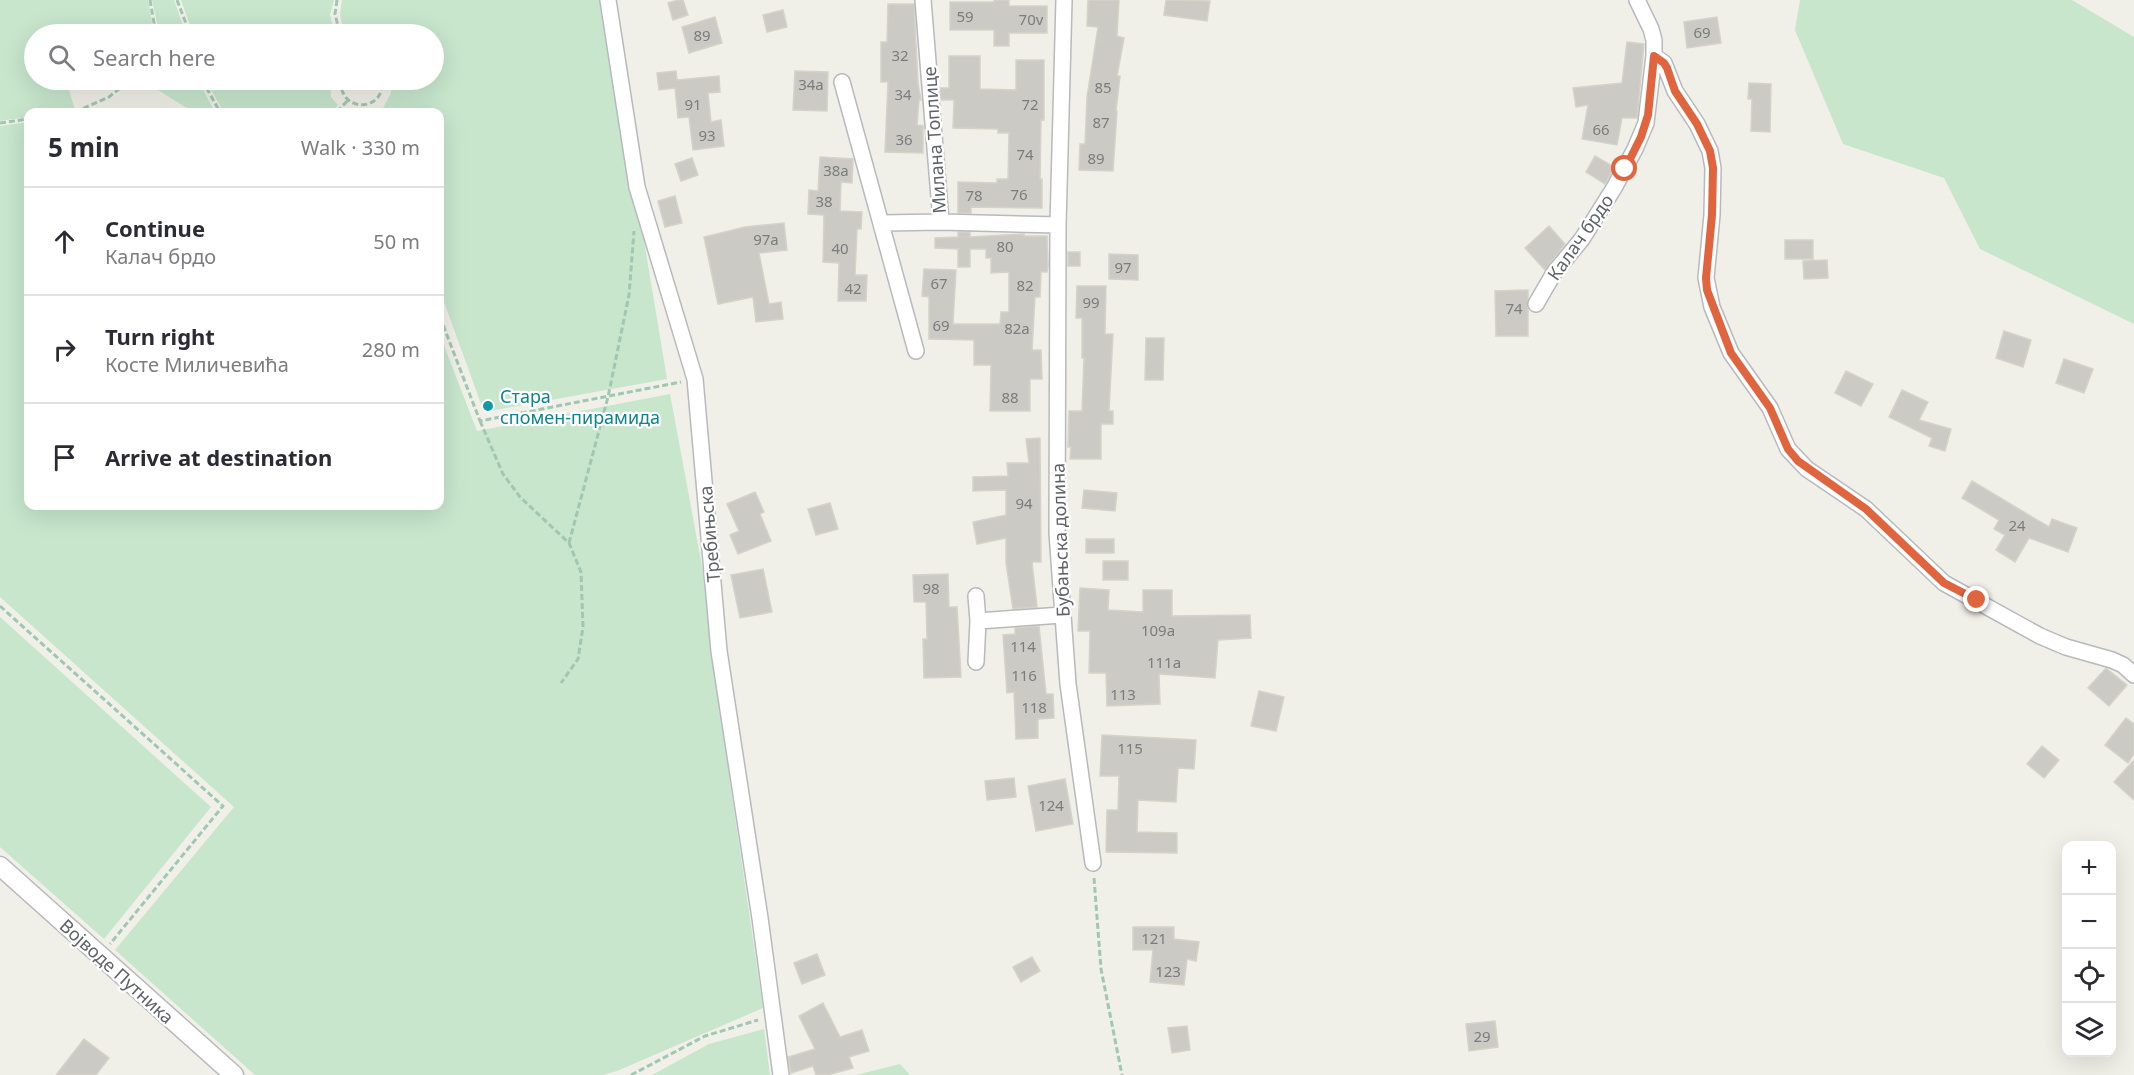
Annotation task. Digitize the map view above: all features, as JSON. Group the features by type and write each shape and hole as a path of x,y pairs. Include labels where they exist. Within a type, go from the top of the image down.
{"street":[{"name":"Требињска","path":"608,0 637,187 695,379 719,651 782,1075"},
{"name":"Милана Топлице","path":"882,223 940,222 923,0"},
{"name":"Бубањска долина","path":"1064,0 1058,225 1057,533 1071,714 1093,863"},
{"name":"Калач брдо","path":"1536,303 1554,273 1582,239 1625,169 1648,115 1654,40 1637,0"},
{"path":"1654,56 1667,68 1675,91 1710,151 1713,168 1712,215 1706,278 1712,307 1731,353 1770,408 1788,449 1807,469 1866,509 1944,583 2040,636 2066,647 2112,660 2123,665 2134,675"},
{"path":"842,82 916,351"},
{"path":"940,222 1058,225"},
{"path":"976,596 978,621 976,662"},
{"path":"978,621 1062,615"},
{"name":"Војводе Путника","path":"0,866 234,1075"}],"path":[{"path":"150,0 154,24"},
{"path":"177,0 186,24"},
{"path":"337,0 335,14 338,24"},
{"path":"84,108 109,97 118,90"},
{"path":"208,90 218,108"},
{"path":"342,90 348,100 358,105 372,102 381,90"},
{"path":"341,108 348,100"},
{"path":"0,123 24,120"},
{"path":"569,543 608,397 629,295 634,230"},
{"path":"444,327 502,474 520,497 569,543 581,572 584,627 578,659 561,683"},
{"path":"480,421 695,379"},
{"path":"0,606 223,806 100,956"},
{"path":"1093,863 1101,969 1122,1075"},
{"path":"631,1075 705,1036 772,1015"}],"green space":[{"path":"0,0 148,0 152,24 24,24 24,90 69,90 74,108 24,108 24,118 0,121"},
{"path":"152,0 174,0 182,24 157,23"},
{"path":"181,0 334,0 330,15 332,24 189,24"},
{"path":"342,0 604,0 667,379 484,412 444,302 444,108 383,108 391,90 444,90 444,24 342,24 340,14"},
{"path":"1800,0 2072,0 2134,37 2134,324 1980,249 1944,178 1843,144 1795,30"},
{"path":"158,90 203,90 213,108 187,108"},
{"path":"211,90 331,90 331,97 338,105 335,108 222,108"},
{"path":"24,123 24,510 444,510 444,345 477,431 670,394 710,609 730,782 763,1008 603,1075 255,1075 115,950 234,807 0,597 0,126"},
{"path":"0,617 211,807 104,939 0,847"},
{"path":"764,1029 770,1075 652,1075 709,1044"},
{"path":"900,1064 910,1075 856,1075"}],"building":[{"path":"683,0 688,15 673,20 668,3"},
{"path":"994,0 1009,0 1009,6 1047,6 1047,33 1009,33 1009,46 994,46 994,30 950,30 950,2 994,2"},
{"path":"1088,0 1119,0 1117,36 1124,38 1117,76 1120,76 1113,171 1079,170 1080,144 1085,144 1087,97 1098,27 1087,26"},
{"path":"1166,0 1210,1 1207,21 1164,15"},
{"path":"888,4 914,4 918,84 921,100 919,100 917,125 923,126 923,153 885,152 888,82 881,82 881,42 887,42"},
{"path":"783,10 787,27 767,32 763,15"},
{"path":"715,17 722,43 689,53 682,27"},
{"path":"1717,17 1721,43 1687,48 1684,22"},
{"path":"1627,42 1644,44 1637,118 1622,118 1617,145 1582,139 1588,105 1576,107 1573,88 1622,83"},
{"path":"949,56 980,56 980,89 1016,90 1016,60 1044,60 1044,120 1041,120 1040,179 1042,179 1042,208 971,207 971,213 958,213 958,182 997,183 997,179 1008,179 1009,133 998,133 998,129 953,128 954,100 941,100 940,88 949,88"},
{"path":"676,71 677,80 719,76 720,92 708,93 711,122 721,120 724,146 693,150 689,117 678,118 675,88 659,90 657,73"},
{"path":"795,71 828,72 827,111 793,110"},
{"path":"1749,83 1771,84 1770,132 1751,131 1752,99 1748,99"},
{"path":"1595,156 1614,167 1605,184 1586,172"},
{"path":"820,157 853,159 852,183 841,182 840,211 862,212 861,229 857,229 855,275 867,275 866,301 838,301 839,263 823,262 824,215 808,214 809,190 818,191"},
{"path":"692,158 698,175 681,181 675,164"},
{"path":"675,196 682,223 665,227 658,201"},
{"path":"784,223 787,250 759,253 769,304 781,302 783,319 756,322 753,297 718,304 704,237 745,227"},
{"path":"1549,226 1565,244 1545,270 1525,248"},
{"path":"958,232 970,232 970,237 1024,234 1024,236 1047,236 1048,266 1047,272 1041,272 1040,297 1035,297 1032,350 1041,350 1042,379 1030,379 1030,411 990,411 991,365 974,365 974,340 929,339 929,297 922,296 924,269 956,270 953,324 1000,324 1001,312 1009,312 1009,272 991,273 991,258 986,258 986,249 970,249 970,267 958,267 958,249 935,248 935,238 958,237"},
{"path":"1785,240 1813,240 1813,259 1785,259"},
{"path":"1068,252 1080,252 1080,266 1068,266"},
{"path":"1109,254 1138,255 1138,280 1109,279"},
{"path":"1827,260 1828,278 1804,279 1803,261"},
{"path":"1077,286 1106,286 1105,334 1113,334 1109,411 1113,411 1113,424 1101,424 1101,459 1070,459 1071,447 1068,447 1069,411 1082,411 1084,358 1082,358 1082,318 1076,318"},
{"path":"1528,290 1528,336 1496,336 1495,291"},
{"path":"2004,331 2031,340 2023,367 1996,358"},
{"path":"1146,338 1164,338 1163,380 1145,380"},
{"path":"2064,359 2093,369 2084,393 2056,383"},
{"path":"1846,371 1873,384 1861,406 1835,393"},
{"path":"1902,390 1928,402 1919,420 1951,429 1945,451 1929,446 1932,438 1889,417"},
{"path":"1040,438 1041,562 1032,562 1037,607 1013,609 1006,563 1006,538 977,544 973,522 1006,515 1006,490 973,491 973,477 1008,476 1007,463 1029,463 1026,439"},
{"path":"1972,481 2049,527 2052,519 2077,528 2068,552 2029,538 2015,562 1996,550 2005,535 1994,529 1999,520 1962,498"},
{"path":"1084,490 1117,493 1115,511 1082,508"},
{"path":"755,492 764,512 760,514 771,541 738,554 730,535 739,531 727,504"},
{"path":"830,503 838,529 816,535 808,509"},
{"path":"1086,539 1114,539 1114,553 1086,553"},
{"path":"1103,561 1128,561 1128,580 1103,580"},
{"path":"763,569 772,612 740,618 731,575"},
{"path":"948,574 949,607 957,607 961,677 924,678 923,639 927,639 926,602 914,602 913,575"},
{"path":"1080,588 1109,590 1108,610 1143,612 1143,590 1172,590 1172,616 1250,615 1251,638 1218,640 1215,678 1159,674 1160,704 1107,706 1106,673 1089,673 1090,631 1078,631"},
{"path":"1039,626 1046,694 1053,694 1054,718 1038,719 1038,738 1016,739 1014,692 1007,693 1003,635 1015,634 1015,628"},
{"path":"2106,668 2127,685 2109,706 2088,688"},
{"path":"1259,691 1284,697 1276,731 1251,726"},
{"path":"2126,718 2134,724 2134,754 2128,763 2105,745"},
{"path":"1102,735 1196,740 1194,769 1178,768 1176,802 1138,800 1137,832 1177,833 1177,853 1106,852 1107,810 1118,810 1119,776 1100,776"},
{"path":"2042,746 2059,760 2044,778 2027,764"},
{"path":"2134,760 2134,800 2114,782"},
{"path":"1014,778 1016,797 987,800 985,781"},
{"path":"1065,779 1073,824 1036,831 1028,786"},
{"path":"1133,927 1174,927 1174,939 1199,942 1196,961 1187,959 1184,985 1150,982 1153,950 1133,950"},
{"path":"817,954 825,975 802,984 794,963"},
{"path":"1032,957 1040,971 1021,982 1013,967"},
{"path":"823,1003 840,1037 862,1030 869,1051 849,1057 853,1068 828,1075 816,1075 813,1066 791,1073 788,1057 815,1049 799,1016"},
{"path":"1495,1021 1498,1047 1469,1051 1466,1024"},
{"path":"1187,1026 1190,1050 1172,1053 1168,1028"},
{"path":"84,1039 109,1058 96,1075 56,1075"}],"place":[{"name":"Стара спомен-пирамида","path":"488,406"}],"route":[{"path":"1625,169 1641,137 1648,115 1654,56 1667,68 1675,91 1697,124 1710,151 1713,168 1712,215 1707,290 1731,353 1770,408 1788,449 1798,461 1866,509 1944,583 1977,600"}]}
